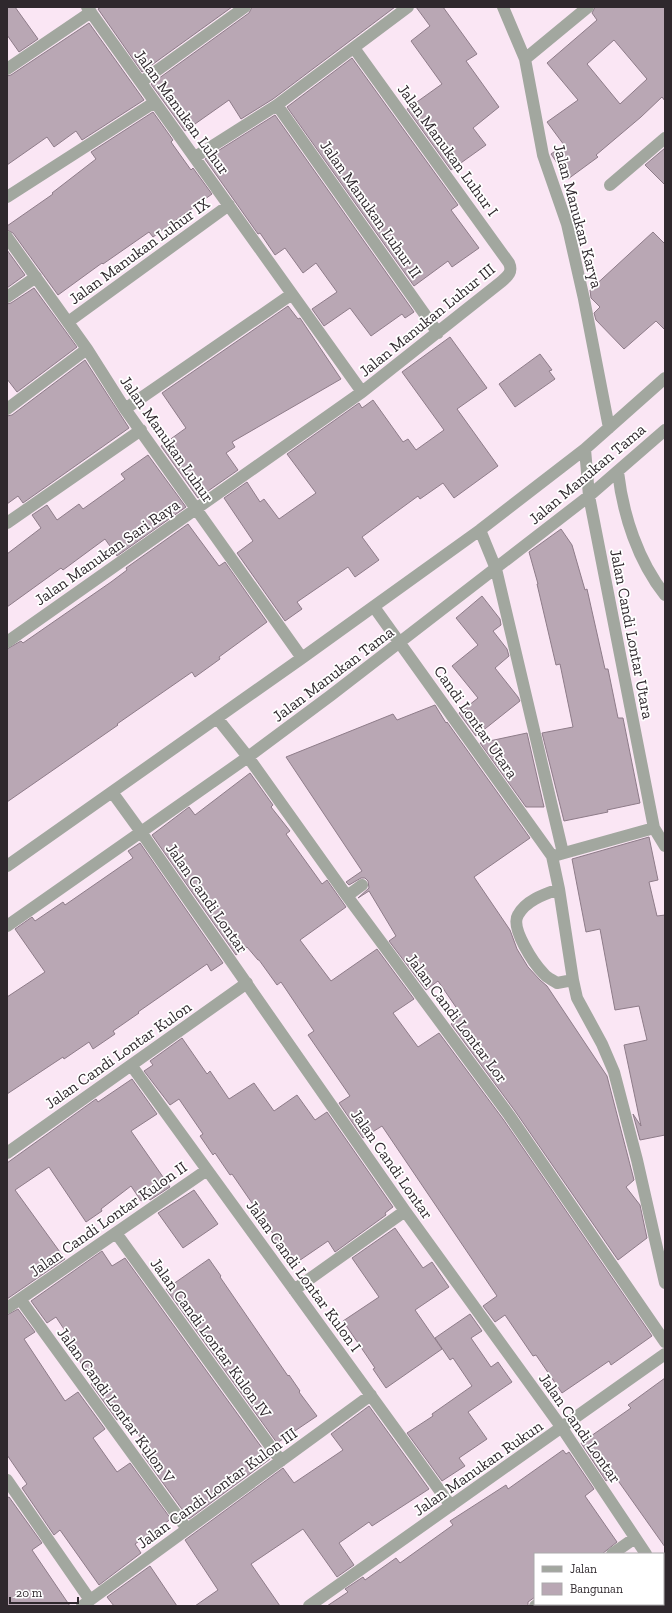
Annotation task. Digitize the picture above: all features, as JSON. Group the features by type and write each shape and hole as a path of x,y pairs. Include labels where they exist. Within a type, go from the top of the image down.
{"street":[{"path":"141,82 245,7"},
{"path":"195,157 277,105 408,7"},
{"name":"Jalan Manukan Karya","path":"503,7 525,59 543,155 567,224 584,299 609,428"},
{"path":"525,59 588,7"},
{"path":"7,69 89,10"},
{"name":"Jalan Manukan Luhur","path":"89,10 362,392"},
{"name":"Jalan Manukan Luhur I","path":"354,48 509,263 511,267 510,272"},
{"path":"7,198 155,102"},
{"name":"Jalan Manukan Luhur II","path":"277,105 438,333"},
{"path":"610,185 665,138"},
{"name":"Jalan Manukan Luhur IX","path":"68,322 229,205"},
{"name":"Jalan Manukan Luhur","path":"7,237 87,349 125,409 302,658"},
{"name":"Jalan Manukan Luhur III","path":"362,392 501,282 510,272"},
{"path":"7,297 36,277"},
{"path":"125,409 292,294"},
{"path":"7,409 87,349"},
{"name":"Jalan Manukan Tama","path":"7,866 374,607 480,530 584,449 665,378"},
{"name":"Jalan Manukan Sari Raya","path":"7,642 362,392"},
{"path":"7,523 141,430"},
{"name":"Jalan Manukan Tama","path":"7,926 248,758 496,569 589,496 665,430"},
{"name":"Jalan Candi Lontar Utara","path":"584,449 589,496 654,828 665,847"},
{"path":"618,472 625,511 638,546 648,571 665,596"},
{"path":"480,530 496,569 558,854 559,889 573,980 580,1004 602,1044 614,1072 637,1160 665,1283"},
{"name":"Candi Lontar Utara","path":"374,607 558,854"},
{"name":"Jalan Candi Lontar Lor","path":"217,718 248,758 347,896 509,1115 665,1342"},
{"name":"Jalan Candi Lontar","path":"112,792 406,1211 562,1428 645,1553"},
{"path":"558,854 654,828"},
{"path":"347,896 362,885"},
{"path":"559,889 538,897 527,904 517,915 516,927 525,946 545,975 557,983 573,980"},
{"name":"Jalan Candi Lontar Kulon","path":"7,1153 247,983"},
{"name":"Jalan Candi Lontar Kulon I","path":"131,1065 452,1506"},
{"name":"Jalan Candi Lontar Kulon II","path":"7,1308 207,1170"},
{"path":"294,1290 406,1211"},
{"name":"Jalan Candi Lontar Kulon IV","path":"116,1233 281,1461"},
{"name":"Jalan Candi Lontar Kulon V","path":"20,1299 187,1529"},
{"name":"Jalan Manukan Rukun","path":"309,1606 665,1354"},
{"name":"Jalan Candi Lontar Kulon III","path":"86,1603 371,1395"},
{"path":"7,1480 86,1603"},
{"path":"613,1553 635,1538"}],"building":[{"path":"7,7 15,7 38,39 19,52 7,35"},
{"path":"101,7 232,7 142,72 98,9"},
{"path":"252,7 395,7 273,99 241,119 229,100 185,131 151,84 249,13"},
{"path":"416,7 443,7 477,54 466,61 499,107 473,128 486,145 451,170 407,109 442,84 411,41 430,26"},
{"path":"595,7 665,7 665,101 662,97 596,155 598,157 568,179 551,154 564,145 547,122 578,100 547,63 597,20 592,13","holes":["614,40 647,79 620,104 587,64"]},
{"path":"89,23 144,100 82,140 76,131 54,147 47,137 7,165 7,76 11,75"},
{"path":"352,58 458,205 451,210 479,248 452,267 448,261 414,286 287,107"},
{"path":"153,112 173,140 171,142 191,170 193,168 212,194 153,237 149,232 103,264 102,263 58,295 13,233 7,230 7,226 53,194 52,193 96,159 91,152"},
{"path":"275,115 414,312 405,318 402,314 371,336 350,308 324,326 312,309 337,292 316,263 303,273 285,248 275,255 260,233 258,234 205,159"},
{"path":"665,148 665,185 645,165"},
{"path":"653,232 665,244 665,330 656,321 624,349 596,320 594,313 600,307 591,298 590,290"},
{"path":"7,250 25,275 7,288"},
{"path":"34,288 77,347 17,392 7,379 7,304"},
{"path":"288,306 298,319 300,318 341,379 232,442 235,447 226,453 238,470 198,498 161,446 186,428 162,393"},
{"path":"450,337 487,388 457,409 498,466 454,498 443,483 420,499 418,496 362,537 379,560 355,577 348,567 297,602 302,609 285,621 237,553 253,541 224,498 247,482 260,502 264,499 279,519 316,493 287,454 359,403 362,408 373,400 403,442 408,439 416,450 444,430 402,372"},
{"path":"540,354 552,370 549,371 555,379 515,407 499,384"},
{"path":"85,360 129,428 23,503 18,496 7,504 7,416 12,415"},
{"path":"148,455 186,507 117,556 105,539 63,570 61,568 7,607 7,554 41,528 32,515 47,505 57,520 79,504 83,509 125,479 121,474"},
{"path":"188,524 219,566 225,562 267,622 219,657 220,659 195,677 192,672 7,802 7,649 21,641 23,643 111,582 127,570 126,568"},
{"path":"561,529 572,545 585,590 587,589 605,669 608,669 618,718 623,718 640,803 607,810 608,812 564,821 542,733 573,727 560,664 556,665 538,584 529,552"},
{"path":"482,596 500,619 501,625 493,631 507,649 509,656 495,668 520,701 476,736 459,713 478,698 452,666 478,645 456,618"},
{"path":"435,705 446,723 447,722 530,838 474,877 510,930 517,949 528,967 547,986 607,1076 634,1180 626,1187 640,1205 647,1238 618,1260 515,1111 451,1024 462,1016 438,981 426,990 389,941 396,936 369,891 358,898 369,888 368,881 365,878 361,878 349,885 346,882 362,871 286,757 393,714 397,720"},
{"path":"527,733 544,807 526,807 480,743"},
{"path":"250,773 273,805 271,807 290,831 286,834 322,884 327,880 346,907 300,940 331,981 377,949 414,999 393,1013 418,1047 439,1033 503,1119 652,1336 611,1365 609,1361 562,1393 536,1355 533,1356 505,1315 495,1322 483,1306 497,1296 382,1126 363,1138 339,1103 350,1096 308,1035 314,1031 281,982 277,985 259,960 247,947 236,955 152,835 189,807 195,815"},
{"path":"649,837 658,880 649,882 657,916 665,915 665,1135 640,1140 633,1114 641,1126 624,1045 647,1040 639,1006 615,1010 600,929 586,932 572,859"},
{"path":"140,843 223,963 211,971 207,964 138,1012 139,1013 113,1031 115,1034 93,1049 89,1042 64,1059 63,1057 7,1094 7,997 45,972 15,929 32,917 35,921 63,902 65,905 133,858 128,851"},
{"path":"182,1038 207,1074 210,1071 229,1099 254,1083 274,1111 297,1095 315,1120 327,1112 393,1207 385,1213 386,1215 335,1252 328,1241 290,1267 272,1241 276,1238 232,1174 230,1175 215,1153 213,1155 200,1136 203,1134 179,1099 170,1105 144,1071 153,1065 150,1061"},
{"path":"132,1079 157,1114 131,1131 170,1187 150,1200 147,1197 141,1201 131,1186 101,1209 102,1211 86,1222 49,1167 15,1190 65,1259 7,1299 7,1163 96,1099 98,1102"},
{"path":"194,1190 218,1224 183,1248 158,1213"},
{"path":"395,1228 423,1268 432,1262 449,1287 415,1310 442,1349 386,1388 373,1369 375,1368 343,1321 379,1297 352,1258"},
{"path":"102,1251 112,1266 125,1258 270,1459 189,1519 142,1454 149,1450 125,1415 117,1420 91,1384 93,1382 75,1354 79,1352 56,1317 47,1323 31,1301"},
{"path":"209,1259 288,1376 289,1375 300,1391 299,1392 317,1416 277,1443 166,1289"},
{"path":"18,1309 35,1332 24,1339 65,1401 78,1392 105,1429 93,1438 117,1472 130,1463 171,1519 135,1544 141,1553 99,1585 60,1530 54,1535 22,1488 27,1484 7,1455 7,1315"},
{"path":"470,1314 482,1331 471,1338 491,1367 498,1362 512,1382 468,1412 487,1439 459,1458 465,1466 442,1481 407,1433 433,1416 432,1414 472,1386 453,1358 450,1360 435,1338"},
{"path":"665,1378 665,1547 614,1475 606,1481 581,1443 631,1408 628,1405"},
{"path":"369,1406 429,1489 372,1526 369,1522 339,1543 354,1565 337,1577 303,1529 251,1564 280,1606 195,1606 218,1590 185,1540 283,1468 294,1483 343,1450 331,1434"},
{"path":"563,1450 566,1454 569,1452 594,1489 585,1496 617,1542 603,1553 534,1553 534,1598 528,1602 528,1606 327,1606 348,1592 345,1589 363,1577 365,1580 396,1558 400,1563 453,1525 450,1521 506,1485 508,1489"},
{"path":"9,1497 42,1543 32,1550 70,1606 7,1606 7,1498"},
{"path":"150,1566 177,1606 114,1606 107,1597"}]}
